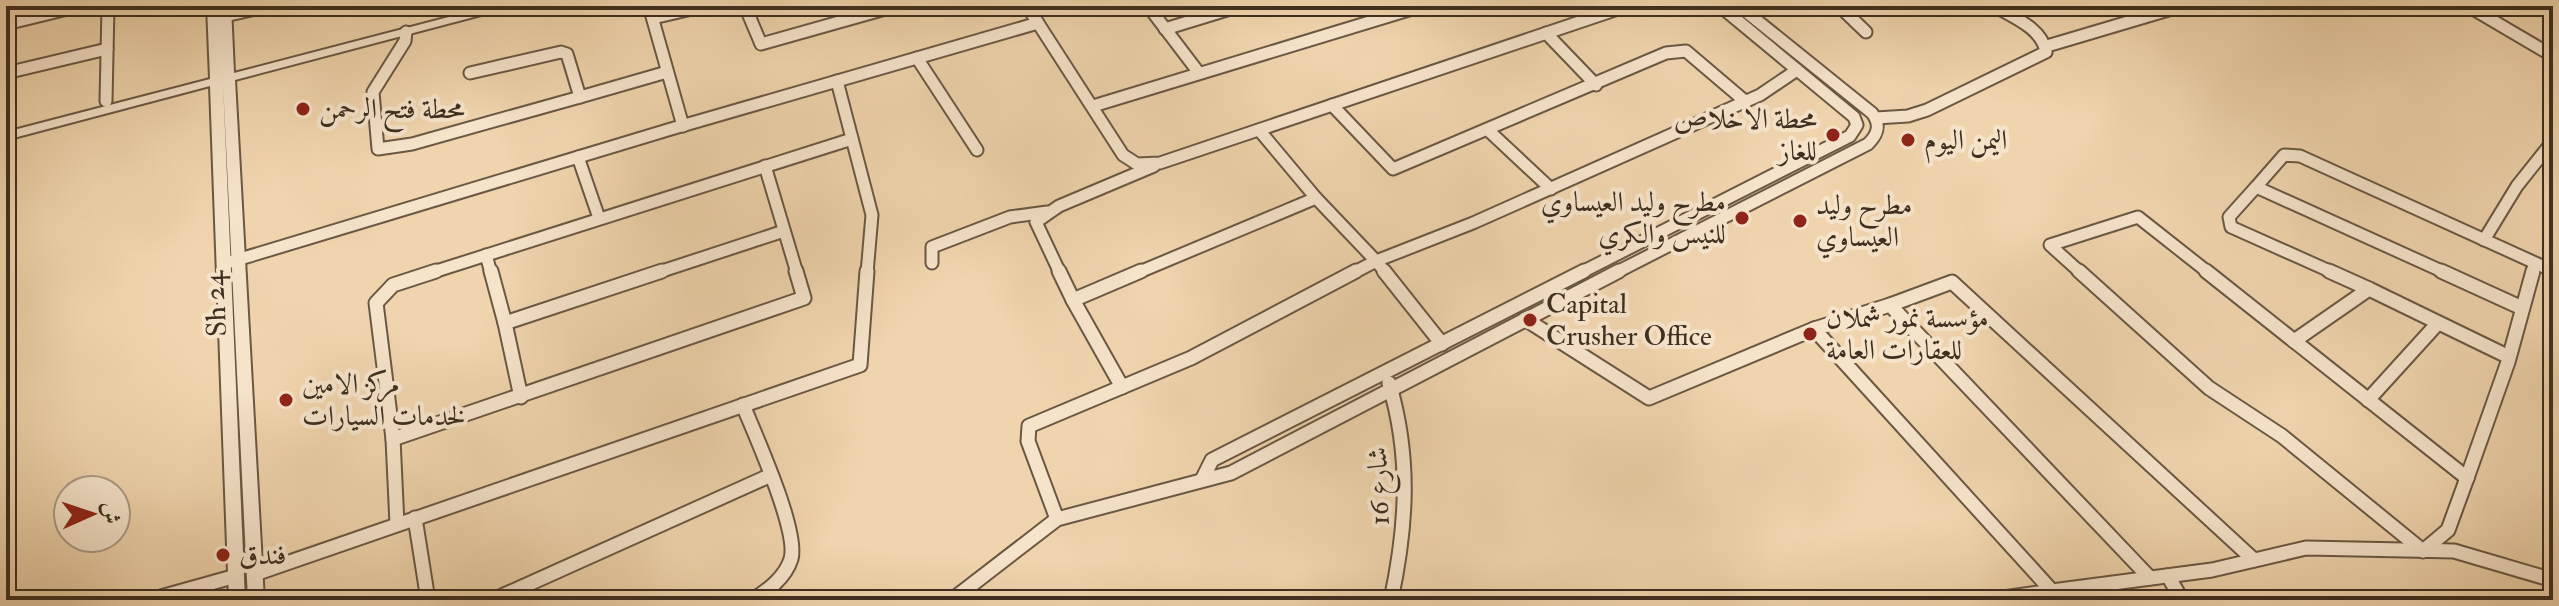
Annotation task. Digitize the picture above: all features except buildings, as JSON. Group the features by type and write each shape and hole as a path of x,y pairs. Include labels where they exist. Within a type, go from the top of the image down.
{"street":[{"path":"6,24 80,6"},
{"path":"106,101 108,6"},
{"path":"213,6 222,75"},
{"path":"225,11 268,6"},
{"path":"6,136 469,6"},
{"path":"6,127 504,6"},
{"path":"649,6 683,126"},
{"path":"653,18 705,6"},
{"path":"745,6 761,44 896,6"},
{"path":"1027,6 1123,155 1137,164 1160,163"},
{"path":"1148,6 1199,73"},
{"path":"1165,29 1238,6"},
{"path":"1093,106 1422,6"},
{"path":"932,263 932,247 1010,217 1047,212 1160,163 1625,6"},
{"path":"1203,478 1212,460 1850,136 1857,125 1854,117 1720,6"},
{"path":"952,600 1057,519 1231,473 1868,144 1878,130 1876,118 1739,6"},
{"path":"1839,6 1866,32"},
{"path":"1876,118 1908,116 1927,110 2046,52 2047,46 2040,37 1994,6"},
{"path":"2047,46 2182,6"},
{"path":"2468,6 2553,56"},
{"name":"Sh 24","path":"225,11 222,75 223,265 237,600"},
{"path":"223,265 578,157 1038,23"},
{"path":"406,32 405,41 373,92 378,149 412,144 667,72"},
{"path":"1546,33 1596,85"},
{"path":"6,73 107,49"},
{"path":"1332,105 1393,169 1489,131 1666,53 1681,50 1746,102"},
{"path":"470,73 561,52 567,54 580,97"},
{"path":"917,58 977,150"},
{"path":"1057,519 1028,441 1029,426 1191,358 1376,261 1551,189 1746,102 1797,70"},
{"name":"Sh 24","path":"222,75 239,259 256,600"},
{"path":"255,574 860,365 872,215 837,81"},
{"path":"1259,130 1316,198 1376,261 1442,344"},
{"path":"1489,131 1551,189"},
{"path":"397,524 393,439 376,303 393,285 852,139"},
{"path":"2484,240 2517,186 2548,147 2553,149"},
{"path":"2509,357 2231,227 2229,217 2284,155 2300,156 2553,271"},
{"path":"578,157 599,218"},
{"path":"393,439 804,298 765,166"},
{"path":"2256,187 2522,308"},
{"path":"1073,300 1316,198"},
{"path":"1047,212 1036,222 1073,300 1122,387"},
{"path":"2423,551 2282,436 2209,388 2050,245 2138,217 2467,478"},
{"path":"505,323 784,231"},
{"path":"486,255 521,397"},
{"path":"2423,551 2448,530 2509,357 2535,263"},
{"path":"1525,319 1649,398 1814,329 1952,282 2254,560"},
{"path":"2294,341 2369,289"},
{"path":"1890,305 2150,578"},
{"path":"2368,400 2438,323"},
{"path":"1814,329 2052,591"},
{"name":"شارع 16","path":"1386,372 1403,442 1408,509 1391,600"},
{"path":"743,405 787,525 792,552 786,572 753,600"},
{"path":"493,600 769,476"},
{"path":"415,518 428,600"},
{"path":"1989,600 2168,576 2306,548 2454,551 2553,580"},
{"path":"150,600 236,576"},
{"path":"2168,576 2182,600"}],"place":[{"name":"محطة فتح الرحمن","path":"303,109"},
{"name":"محطة الاخلاص للغاز","path":"1833,135"},
{"name":"اليمن اليوم","path":"1908,140"},
{"name":"مطرح وليد العيساوي للنيس والكري","path":"1742,218"},
{"name":"مطرح وليد العيساوي","path":"1800,221"},
{"name":"Capital Crusher Office","path":"1530,320"},
{"name":"مؤسسة نمور شملان للعقارات العامة","path":"1810,334"},
{"name":"مركز الامين لخدمات السيارات","path":"286,400"},
{"name":"فندق","path":"223,555"}]}
